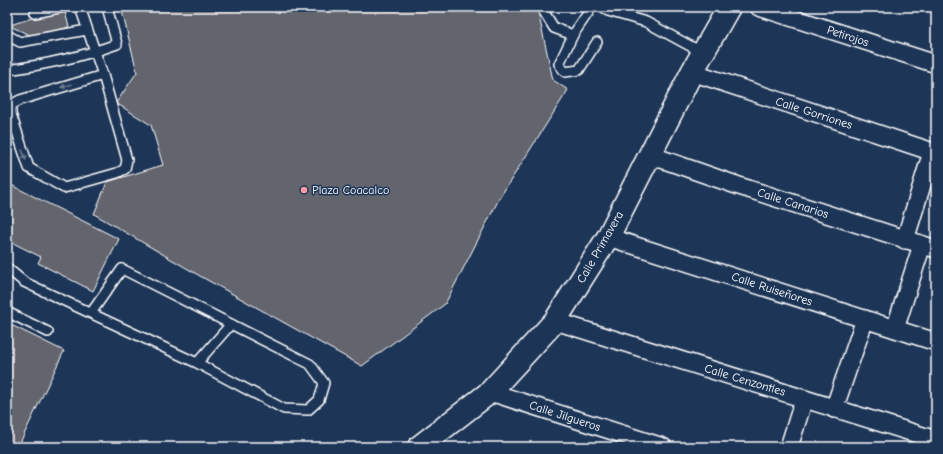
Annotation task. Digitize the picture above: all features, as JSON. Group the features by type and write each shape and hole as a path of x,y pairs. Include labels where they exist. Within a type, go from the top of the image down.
{"street":[{"name":"Calle Primavera","path":"419,447 490,392 555,321 608,237 692,72 729,7"},
{"name":"Petirojos","path":"759,7 936,64"},
{"name":"Calle Gorriones","path":"692,72 934,153"},
{"path":"905,240 934,153"},
{"name":"Calle Canarios","path":"650,155 929,247"},
{"name":"Calle Ruiseñores","path":"608,237 936,342"},
{"path":"895,329 929,247"},
{"path":"834,409 865,319"},
{"name":"Calle Cenzontles","path":"555,321 936,440"},
{"name":"Calle Jilgueros","path":"490,392 663,447"},
{"path":"789,447 804,399"}],"lane":[{"path":"35,12 64,7"},
{"path":"80,7 103,75 127,160 125,169 118,173 64,188 29,168 11,114 11,105 20,100 103,75"},
{"path":"7,70 35,66 95,52 117,44 107,7"},
{"path":"542,7 554,28 573,35"},
{"path":"592,7 573,35 559,64 565,72 579,70 597,42"},
{"path":"601,7 608,11 646,22 703,53"},
{"path":"7,35 20,42 87,30"},
{"path":"7,268 24,282"},
{"path":"7,278 24,282 197,363 284,409 308,410 319,400 324,383 310,364 122,269 91,313"},
{"path":"7,312 48,332"},
{"path":"197,363 231,324"}],"building":[{"name":"Plaza Coacalco","path":"121,7 537,7 553,80 568,90 500,197 445,304 362,366 200,276 94,214 107,182 163,165 151,125 116,103 137,72"},
{"path":"64,8 69,27 31,38 30,35 10,25"},
{"path":"7,183 119,239 93,291 38,263 41,257 7,240"},
{"path":"7,323 64,351 18,447 7,447"}],"place":[{"name":"Plaza Coacalco","path":"304,190"}]}
